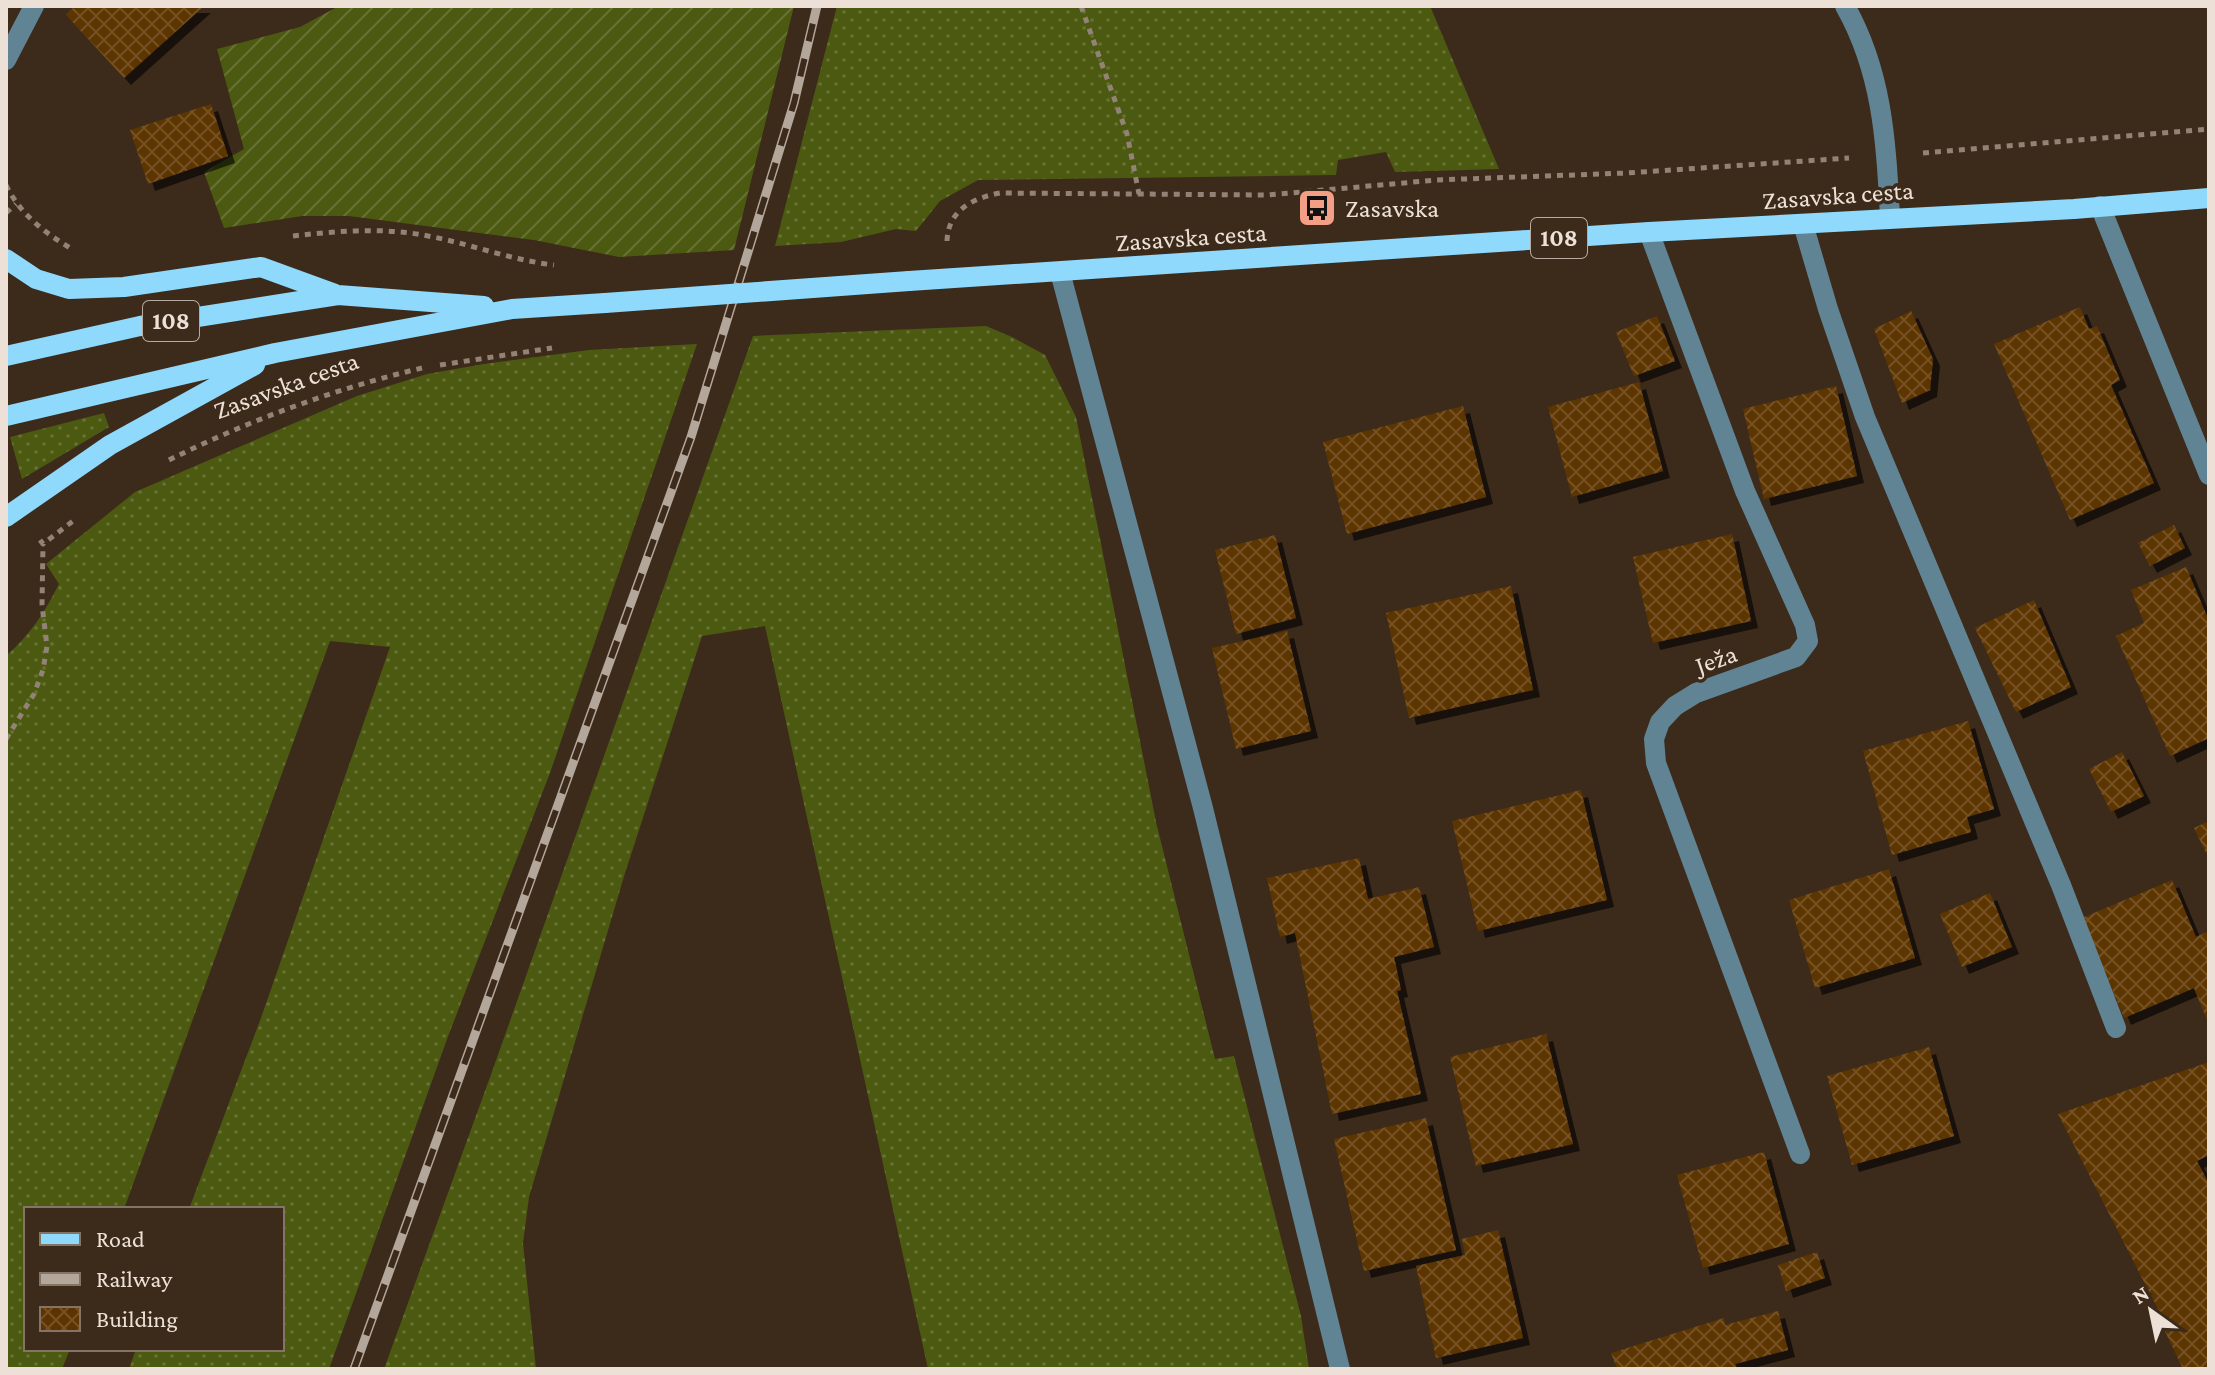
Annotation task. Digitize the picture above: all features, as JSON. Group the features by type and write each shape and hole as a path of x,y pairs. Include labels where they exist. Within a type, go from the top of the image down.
{"main road":[{"name":"Zasavska cesta","path":"6,416 275,353 512,309 1649,232 2209,198"},
{"path":"6,259 36,279 69,289 124,287 261,267 338,295"},
{"name":"Zasavska cesta","path":"6,356 140,326 338,295 512,309"},
{"path":"6,517 110,445 275,353"}],"street":[{"path":"6,60 34,6"},
{"path":"1845,6 1860,32 1881,104 1890,217"},
{"path":"2100,206 2209,475"},
{"path":"1803,224 1865,417 2055,871 2116,1028"},
{"name":"Ježa","path":"1649,232 1745,491 1805,625 1808,641 1796,657 1696,693 1675,706 1660,722 1654,739 1656,763 1800,1154"},
{"path":"1060,272 1203,808 1339,1368"}],"path":[{"path":"1081,6 1127,134 1139,194"},
{"name":"Zasavska cesta","path":"947,238 948,225 954,216 978,197 1000,193 1268,195 1437,180 1627,173 1887,156 2209,129"},
{"path":"6,185 16,204 6,213"},
{"name":"Zasavska cesta","path":"167,461 278,411 376,379 427,366 566,346"},
{"path":"43,544 78,517"},
{"path":"6,739 34,694 43,670 47,646 42,605 43,544 36,534"}],"green space":[{"path":"339,6 794,6 734,250 619,257 534,240 349,216 302,216 224,228 204,172 244,149 217,49 300,27"},
{"path":"837,6 1430,6 1499,169 1395,172 1386,152 1338,160 1336,175 978,180 940,201 916,231 896,229 841,242 775,246"},
{"path":"986,326 1045,355 1076,417 1156,822 1215,1059 1234,1056 1301,1316 1309,1369 928,1369 765,626 702,636 625,873 529,1197 523,1243 536,1369 384,1369 753,336"},
{"path":"697,344 550,773 447,1039 329,1369 129,1369 135,1351 284,1351 284,1207 190,1207 261,1018 390,647 330,641 125,1207 24,1207 24,1351 69,1351 62,1369 6,1369 6,656 36,623 59,584 46,564 135,492 357,396 427,374 589,350"},
{"path":"104,413 109,427 22,479 10,437"}],"building":[{"path":"75,6 204,6 124,78 66,15"},
{"path":"211,104 228,156 148,184 130,130"},
{"path":"2080,307 2089,329 2097,326 2120,380 2111,385 2154,483 2070,520 1994,344"},
{"path":"1911,311 1933,359 1930,390 1902,403 1874,329"},
{"path":"1657,316 1675,361 1634,376 1616,332"},
{"path":"1639,382 1663,471 1572,497 1548,407"},
{"path":"1836,386 1857,476 1764,499 1743,409"},
{"path":"1463,406 1486,497 1347,534 1323,442"},
{"path":"2174,525 2185,548 2150,566 2138,543"},
{"path":"1732,534 1751,621 1653,643 1633,557"},
{"path":"1275,535 1296,618 1236,634 1215,550"},
{"path":"2186,567 2209,621 2209,738 2170,756 2116,636 2144,623 2131,590"},
{"path":"1511,586 1533,690 1409,718 1386,613"},
{"path":"2034,600 2071,687 2016,712 1975,628"},
{"path":"1287,631 1311,731 1236,749 1212,648"},
{"path":"1968,721 1994,809 1967,817 1971,832 1892,855 1863,751"},
{"path":"2122,752 2144,796 2111,812 2089,769"},
{"path":"1581,790 1607,900 1478,931 1452,821"},
{"path":"2209,821 2209,859 2194,828"},
{"path":"1359,858 1368,899 1419,887 1434,947 1394,957 1401,990 1397,991 1421,1094 1332,1114 1295,933 1280,937 1267,878"},
{"path":"1889,869 1915,958 1815,988 1789,900"},
{"path":"2172,880 2196,937 2209,931 2209,1025 2194,988 2124,1018 2082,918"},
{"path":"1990,893 2012,947 1962,967 1940,914"},
{"path":"1546,1034 1573,1144 1476,1166 1450,1057"},
{"path":"1929,1047 1954,1136 1852,1165 1827,1076"},
{"path":"2209,1062 2209,1155 2197,1161 2209,1184 2209,1369 2183,1369 2160,1321 2163,1319 2058,1114"},
{"path":"1426,1118 1456,1250 1364,1271 1334,1139"},
{"path":"1764,1152 1789,1244 1703,1268 1677,1175"},
{"path":"1498,1230 1523,1338 1436,1358 1416,1266 1465,1255 1462,1239"},
{"path":"1817,1252 1825,1278 1786,1291 1778,1265"},
{"path":"1778,1311 1788,1350 1735,1364 1737,1369 1617,1369 1611,1353 1724,1318 1725,1325"}],"railway":[{"path":"354,1369 691,437 794,103 817,6"}],"place":[{"name":"Zasavska","path":"1317,208"}]}
